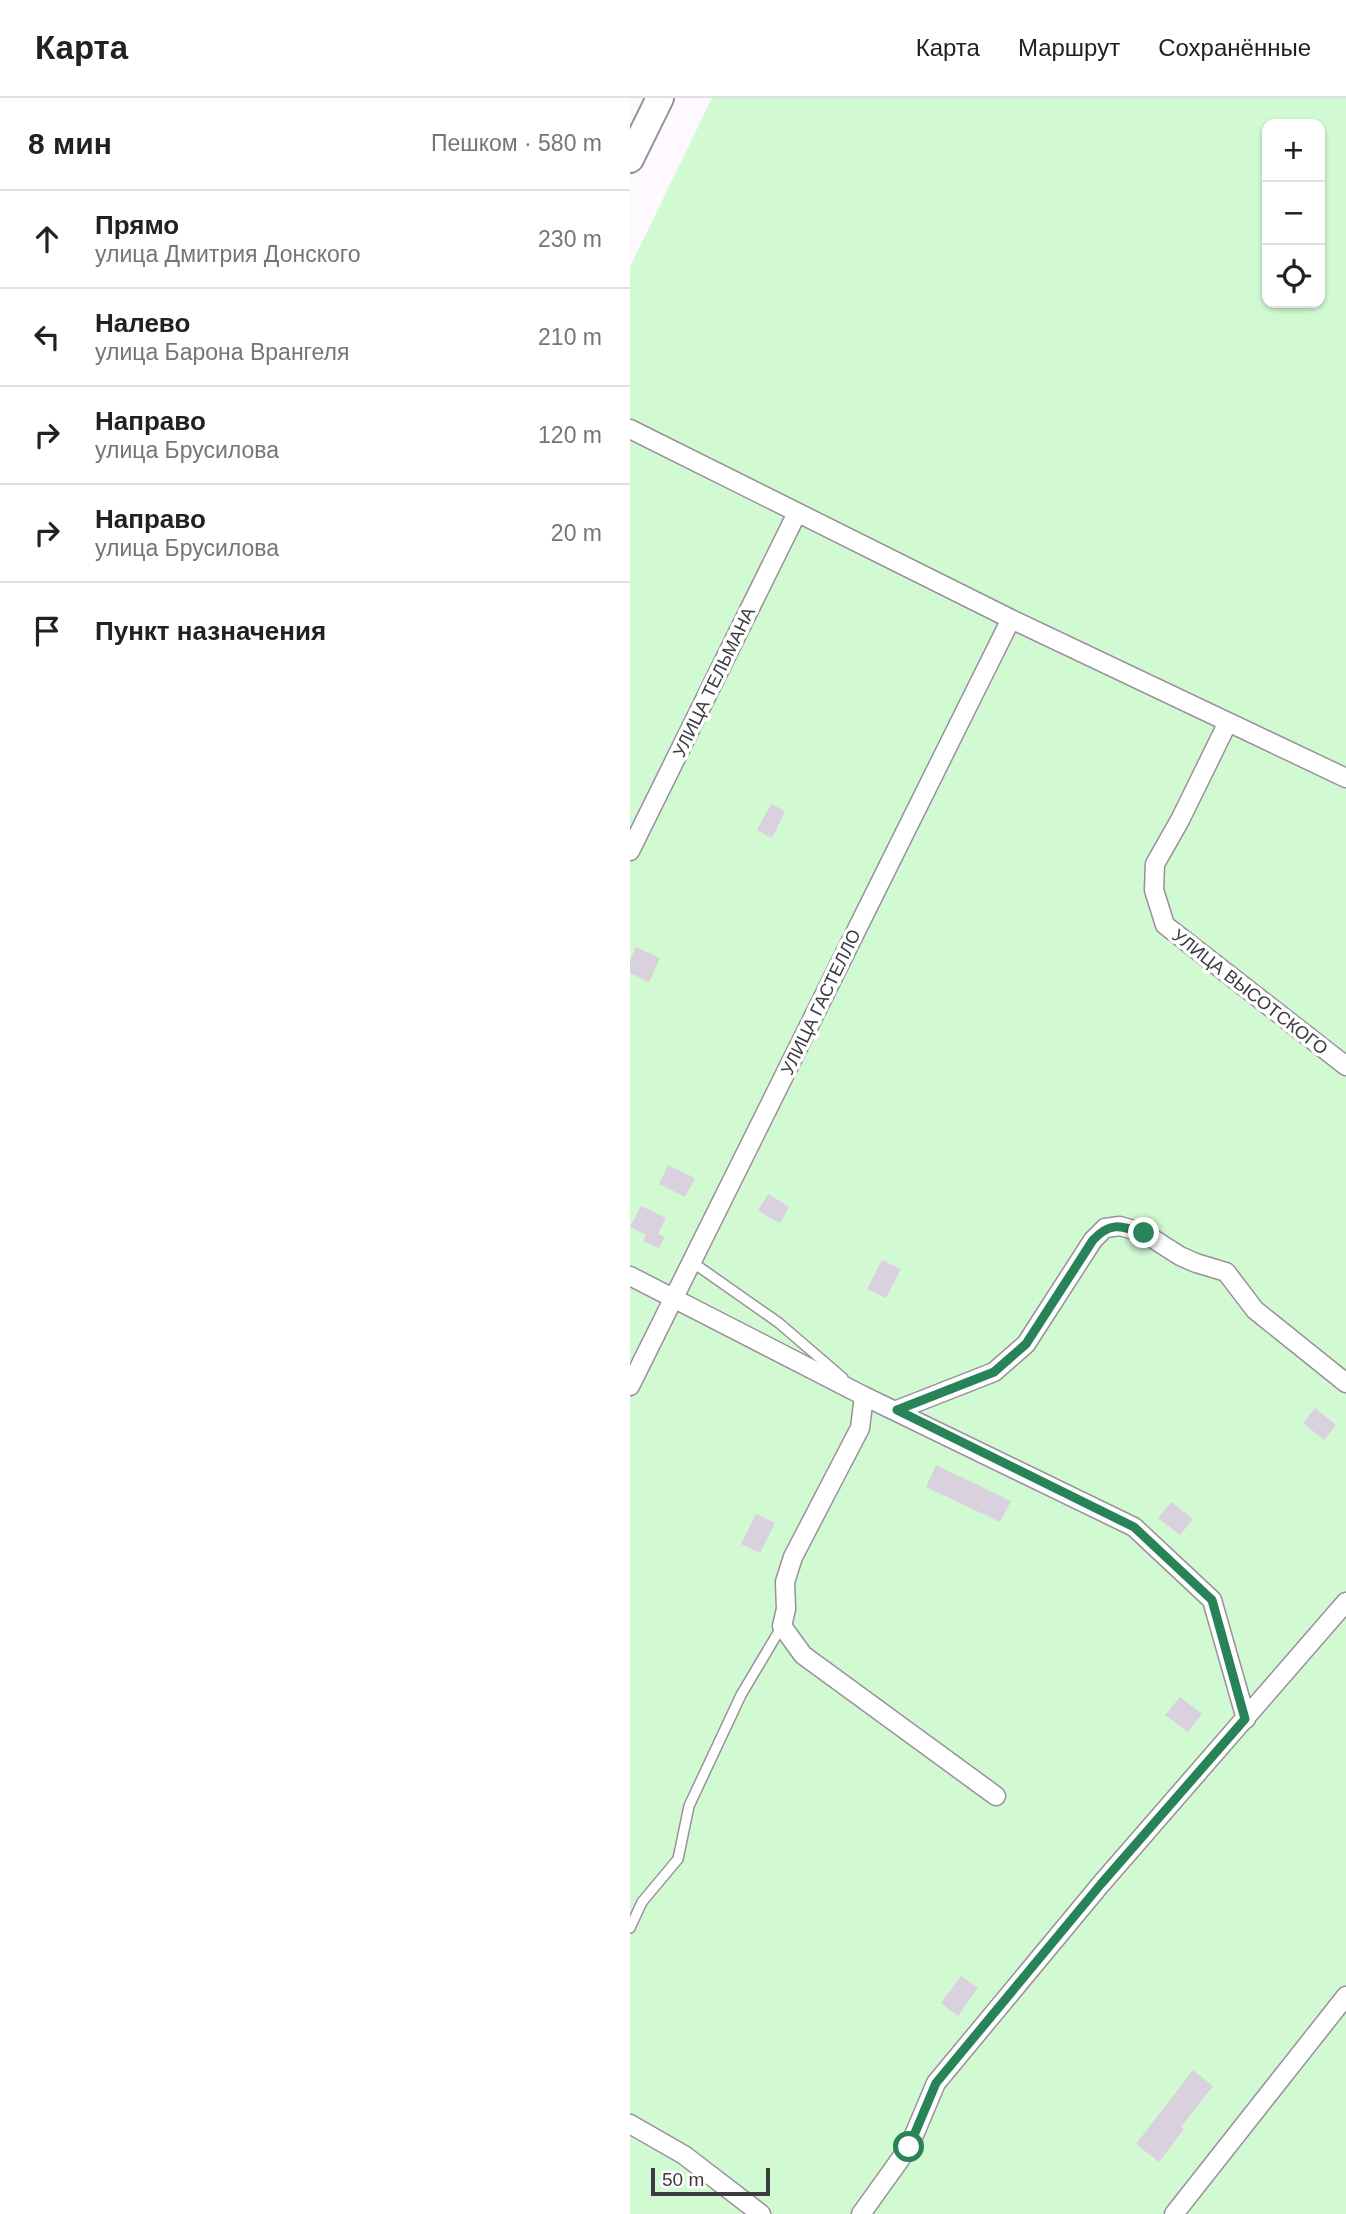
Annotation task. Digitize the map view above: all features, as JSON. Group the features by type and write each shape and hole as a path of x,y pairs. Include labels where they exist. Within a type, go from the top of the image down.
{"main road":[{"path":"630,159 660,98"}],"street":[{"path":"630,429 1011,619 1346,778"},
{"name":"УЛИЦА ТЕЛЬМАНА","path":"630,851 797,513"},
{"name":"УЛИЦА ГАСТЕЛЛО","path":"630,1386 1011,619"},
{"name":"УЛИЦА ВЫСОТСКОГО","path":"1228,722 1156,864 1154,890 1165,925 1346,1066"},
{"path":"897,1410 994,1372 1026,1344 1093,1240 1105,1228 1120,1226 1144,1233 1188,1259 1226,1272 1255,1310 1346,1382"},
{"path":"630,1276 864,1396 1134,1527 1212,1600 1245,1719"},
{"path":"864,1396 860,1428 793,1557 785,1582 786,1609 782,1626 803,1655 996,1796"},
{"path":"861,2214 909,2147 936,2083 1101,1884 1346,1602"},
{"path":"1174,2214 1346,1997"},
{"path":"630,2124 684,2155 761,2214"}],"lane":[{"path":"692,1262 779,1323 864,1396"},
{"path":"630,1928 642,1902 678,1859 689,1806 741,1695 782,1626"}],"green space":[{"path":"712,98 1346,98 1346,2214 630,2214 630,267"}],"building":[{"path":"771,804 785,811 772,838 757,830"},
{"path":"636,947 660,958 649,982 630,973 630,960"},
{"path":"668,1165 695,1178 685,1197 659,1184"},
{"path":"768,1194 789,1207 780,1223 758,1211"},
{"path":"641,1206 666,1218 658,1234 665,1237 659,1248 643,1241 646,1235 630,1227"},
{"path":"882,1260 901,1269 886,1298 867,1289"},
{"path":"1315,1408 1336,1425 1324,1440 1303,1423"},
{"path":"936,1465 1011,1501 1000,1522 926,1487"},
{"path":"1171,1502 1193,1519 1180,1535 1158,1518"},
{"path":"756,1514 775,1523 760,1553 741,1544"},
{"path":"1180,1697 1202,1714 1188,1732 1165,1715"},
{"path":"961,1976 978,1988 958,2016 941,2003"},
{"path":"1193,2070 1213,2086 1181,2127 1184,2129 1159,2162 1136,2144"}],"route":[{"path":"909,2147 936,2083 1101,1884 1245,1719 1212,1600 1134,1527 897,1410 994,1372 1026,1344 1093,1240 1105,1228 1120,1226 1144,1233"}]}
